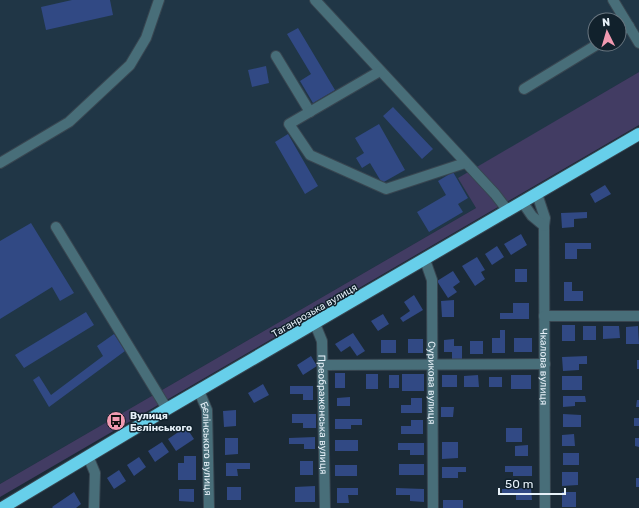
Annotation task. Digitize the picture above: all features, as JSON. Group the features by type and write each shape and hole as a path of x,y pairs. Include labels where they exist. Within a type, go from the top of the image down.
{"highway":[{"name":"Таганрозька вулиця","path":"2,508 199,390 523,203 639,134"}],"street":[{"path":"0,163 69,122 130,65 146,38 159,0"},
{"path":"315,0 495,194 508,211"},
{"path":"613,0 639,43"},
{"path":"524,89 587,51"},
{"path":"276,56 310,112"},
{"path":"380,71 289,124 310,155 386,189 465,163"},
{"name":"Чкалова вулиця","path":"537,194 545,218 545,508"},
{"path":"523,203 532,216 544,226"},
{"path":"56,227 167,409"},
{"name":"Сурикова вулиця","path":"425,260 432,280 433,508"},
{"path":"544,316 639,316"},
{"name":"Преображенська вулиця","path":"315,324 322,341 325,508"},
{"path":"323,365 545,364"},
{"name":"Бєлінського вулиця","path":"199,390 207,410 209,508"},
{"path":"88,456 94,472 94,508"}],"shaded area":[{"path":"0,0 639,0 639,72 459,178 476,208 0,484"},
{"path":"639,72 639,125 0,497 0,484 476,208 458,178"}],"building":[{"path":"72,0 110,0 113,15 46,30 41,7"},
{"path":"298,28 335,90 313,103 300,81 311,74 287,34"},
{"path":"266,66 269,83 252,87 248,70"},
{"path":"393,107 433,149 422,159 383,116"},
{"path":"379,124 405,170 382,183 370,163 362,168 356,158 364,153 355,138"},
{"path":"288,134 318,186 305,194 275,142"},
{"path":"453,172 468,198 458,204 463,212 429,232 417,212 446,195 438,181"},
{"path":"605,185 611,194 595,203 590,194"},
{"path":"587,212 587,218 574,219 574,227 562,228 561,213"},
{"path":"31,223 74,293 60,301 52,287 0,319 0,241"},
{"path":"521,234 527,245 511,255 504,244"},
{"path":"565,243 591,243 591,249 577,249 577,259 565,259"},
{"path":"497,246 504,257 492,265 485,254"},
{"path":"477,257 485,270 481,272 485,279 475,286 462,266"},
{"path":"515,269 527,269 527,282 515,282"},
{"path":"453,271 460,282 453,287 457,292 448,298 437,281"},
{"path":"564,282 572,282 572,291 583,291 583,301 564,301"},
{"path":"414,295 423,310 403,322 400,318 410,311 404,302"},
{"path":"454,300 454,317 442,317 441,301"},
{"path":"513,303 529,303 529,319 500,319 500,313 513,313"},
{"path":"86,312 94,325 24,368 15,355"},
{"path":"383,314 389,324 378,331 371,321"},
{"path":"562,325 575,325 575,341 562,341"},
{"path":"583,326 596,326 596,340 583,340"},
{"path":"603,326 619,326 620,338 603,339"},
{"path":"638,326 639,344 626,344 626,327"},
{"path":"500,330 505,330 505,353 492,353 492,338 500,338"},
{"path":"353,333 365,351 357,356 350,346 341,352 335,344"},
{"path":"114,334 125,351 49,407 33,380 39,376 51,395 103,356 97,346"},
{"path":"514,338 532,338 532,352 514,352"},
{"path":"408,339 423,339 423,353 408,353"},
{"path":"454,339 454,346 462,346 462,359 452,359 452,352 444,352 444,340"},
{"path":"381,340 396,340 396,353 381,353"},
{"path":"470,341 483,341 483,354 470,354"},
{"path":"311,356 317,366 303,375 297,365"},
{"path":"587,356 587,364 579,364 579,370 563,371 562,357"},
{"path":"637,360 639,360 639,369 637,369"},
{"path":"335,373 345,373 345,388 335,388"},
{"path":"366,374 378,374 378,389 366,389"},
{"path":"402,374 424,374 424,391 402,391"},
{"path":"389,375 399,375 399,388 389,388"},
{"path":"442,375 457,375 457,387 442,387"},
{"path":"478,375 479,387 464,387 464,376"},
{"path":"511,375 531,375 531,389 511,389"},
{"path":"562,376 582,376 582,390 562,390"},
{"path":"489,377 502,377 502,387 489,387"},
{"path":"263,384 269,395 254,403 248,393"},
{"path":"290,386 313,386 313,400 303,400 303,394 290,394"},
{"path":"563,396 585,396 586,402 575,402 575,406 563,407"},
{"path":"350,397 350,406 337,406 337,398"},
{"path":"411,398 422,398 422,413 401,413 401,405 411,405"},
{"path":"637,400 639,400 639,407 636,407"},
{"path":"441,407 454,407 453,417 441,417"},
{"path":"236,410 236,426 224,427 223,411"},
{"path":"292,414 316,414 316,428 303,428 303,423 292,423"},
{"path":"563,414 581,415 581,427 563,427"},
{"path":"634,418 639,418 639,426 634,426"},
{"path":"335,419 362,419 362,425 351,425 351,429 335,429"},
{"path":"411,420 423,420 423,434 401,434 401,426 411,426"},
{"path":"186,427 194,439 176,451 168,439"},
{"path":"506,428 522,428 522,442 506,442"},
{"path":"574,434 575,446 562,446 562,435"},
{"path":"315,437 315,449 304,449 304,444 289,444 289,438"},
{"path":"225,438 238,438 238,454 225,455"},
{"path":"635,438 639,438 639,447 635,446"},
{"path":"335,440 358,440 358,451 335,451"},
{"path":"162,442 169,452 155,462 148,451"},
{"path":"442,442 458,442 458,458 442,459"},
{"path":"398,443 424,443 424,455 410,455 410,450 398,450"},
{"path":"528,445 528,456 515,456 515,446"},
{"path":"563,453 579,453 579,465 563,465"},
{"path":"184,456 196,456 196,480 178,480 178,463 184,463"},
{"path":"139,457 146,467 134,476 127,465"},
{"path":"300,461 313,461 313,475 300,475"},
{"path":"226,463 250,463 250,469 237,469 238,476 226,476"},
{"path":"399,464 424,464 424,475 399,475"},
{"path":"335,465 357,465 357,476 335,476"},
{"path":"505,466 532,466 532,476 513,476 513,472 505,472"},
{"path":"442,467 466,467 466,472 458,472 458,478 442,478"},
{"path":"119,470 126,481 114,489 107,478"},
{"path":"562,472 578,472 578,485 562,486"},
{"path":"636,478 639,478 639,487 636,487"},
{"path":"315,486 315,502 295,502 295,487"},
{"path":"227,487 241,487 241,500 227,500"},
{"path":"337,488 358,488 358,495 348,495 349,503 337,503"},
{"path":"396,488 424,489 424,502 410,501 410,495 396,495"},
{"path":"531,488 532,500 516,500 516,493 502,494 502,489"},
{"path":"179,489 194,489 194,502 179,501"},
{"path":"74,492 81,504 76,508 52,507"},
{"path":"562,492 576,492 576,507 562,507"},
{"path":"443,500 463,500 463,508 443,508"}],"place":[{"name":"Вулиця Бєлінського","path":"116,421"}]}
